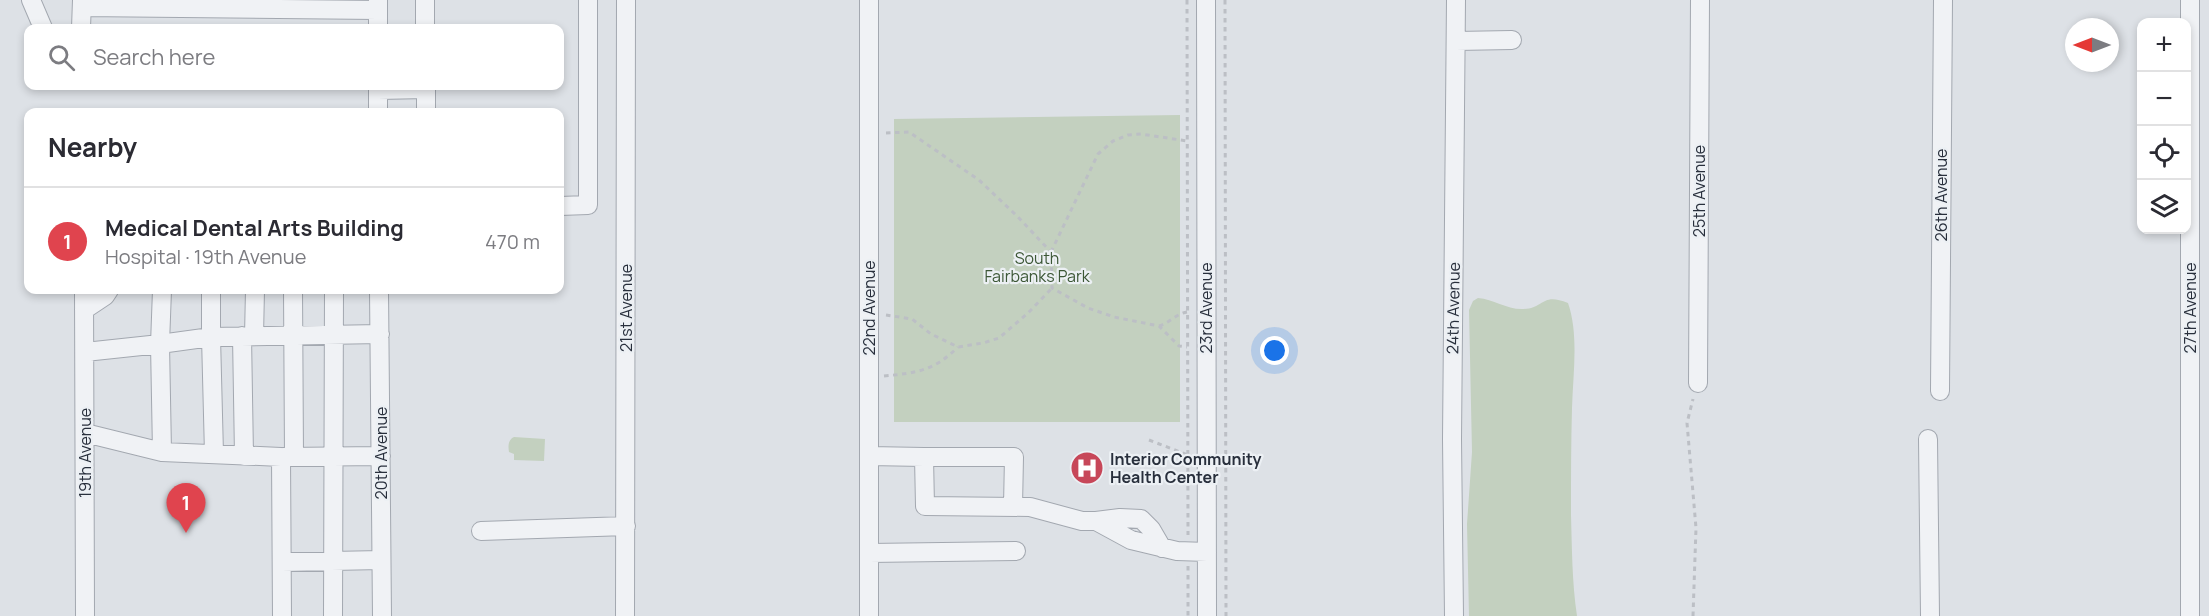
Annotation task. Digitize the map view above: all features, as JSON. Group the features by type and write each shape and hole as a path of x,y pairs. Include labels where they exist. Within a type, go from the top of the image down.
{"street":[{"path":"31,0 41,24"},
{"path":"425,0 425,24"},
{"path":"564,206 588,205 588,0"},
{"name":"21st Avenue","path":"625,616 626,0"},
{"name":"22nd Avenue","path":"869,0 869,616"},
{"name":"23rd Avenue","path":"1206,0 1207,616"},
{"name":"24th Avenue","path":"1454,616 1452,440 1456,0"},
{"name":"25th Avenue","path":"1698,383 1700,0"},
{"name":"26th Avenue","path":"1940,391 1943,0"},
{"name":"27th Avenue","path":"2190,0 2190,616"},
{"path":"81,24 82,4 378,5 378,24"},
{"path":"1456,41 1512,40"},
{"path":"378,90 378,108"},
{"path":"426,90 426,108"},
{"name":"19th Avenue","path":"84,294 85,616"},
{"path":"84,310 106,294"},
{"path":"162,294 160,344 162,452"},
{"path":"211,294 214,454"},
{"path":"244,456 248,336 254,294"},
{"path":"282,616 282,562 293,294"},
{"path":"333,616 334,294"},
{"name":"20th Avenue","path":"380,294 382,616"},
{"path":"85,352 211,337 380,334"},
{"path":"85,433 162,452 244,456 381,456"},
{"path":"1928,439 1930,616"},
{"path":"869,456 1014,457 1013,506"},
{"path":"924,457 925,506 1030,507 1082,521 1096,521 1131,540 1162,548 1207,552"},
{"path":"481,531 626,526"},
{"path":"869,553 1016,551"},
{"path":"282,562 381,560"}],"path":[{"path":"1187,0 1188,616"},
{"path":"1225,0 1226,616"},
{"path":"869,134 909,132 979,180 1051,252"},
{"path":"869,314 912,319 931,334 958,347 983,344 999,338 1052,288 1051,252 1098,154 1113,141 1128,135 1141,134 1187,141"},
{"path":"1052,288 1088,308 1114,317 1159,326 1187,312"},
{"path":"1159,326 1179,346 1187,347"},
{"path":"869,377 916,373 946,359 958,347"},
{"path":"1693,616 1696,528 1687,423 1698,383"},
{"path":"1149,440 1188,455"}],"green space":[{"name":"South Fairbanks Park","path":"1180,115 1180,422 894,422 894,119"},
{"path":"1478,298 1518,309 1531,308 1553,299 1568,303 1574,341 1571,515 1577,616 1469,616 1467,524 1472,452 1469,310 1473,301"},
{"path":"514,437 545,439 544,461 514,460 514,454 509,452 509,448 510,441"}],"place":[{"name":"Interior Community Health Center","path":"1087,468"},
{"name":"Medical Dental Arts Building","path":"186,533"}]}
